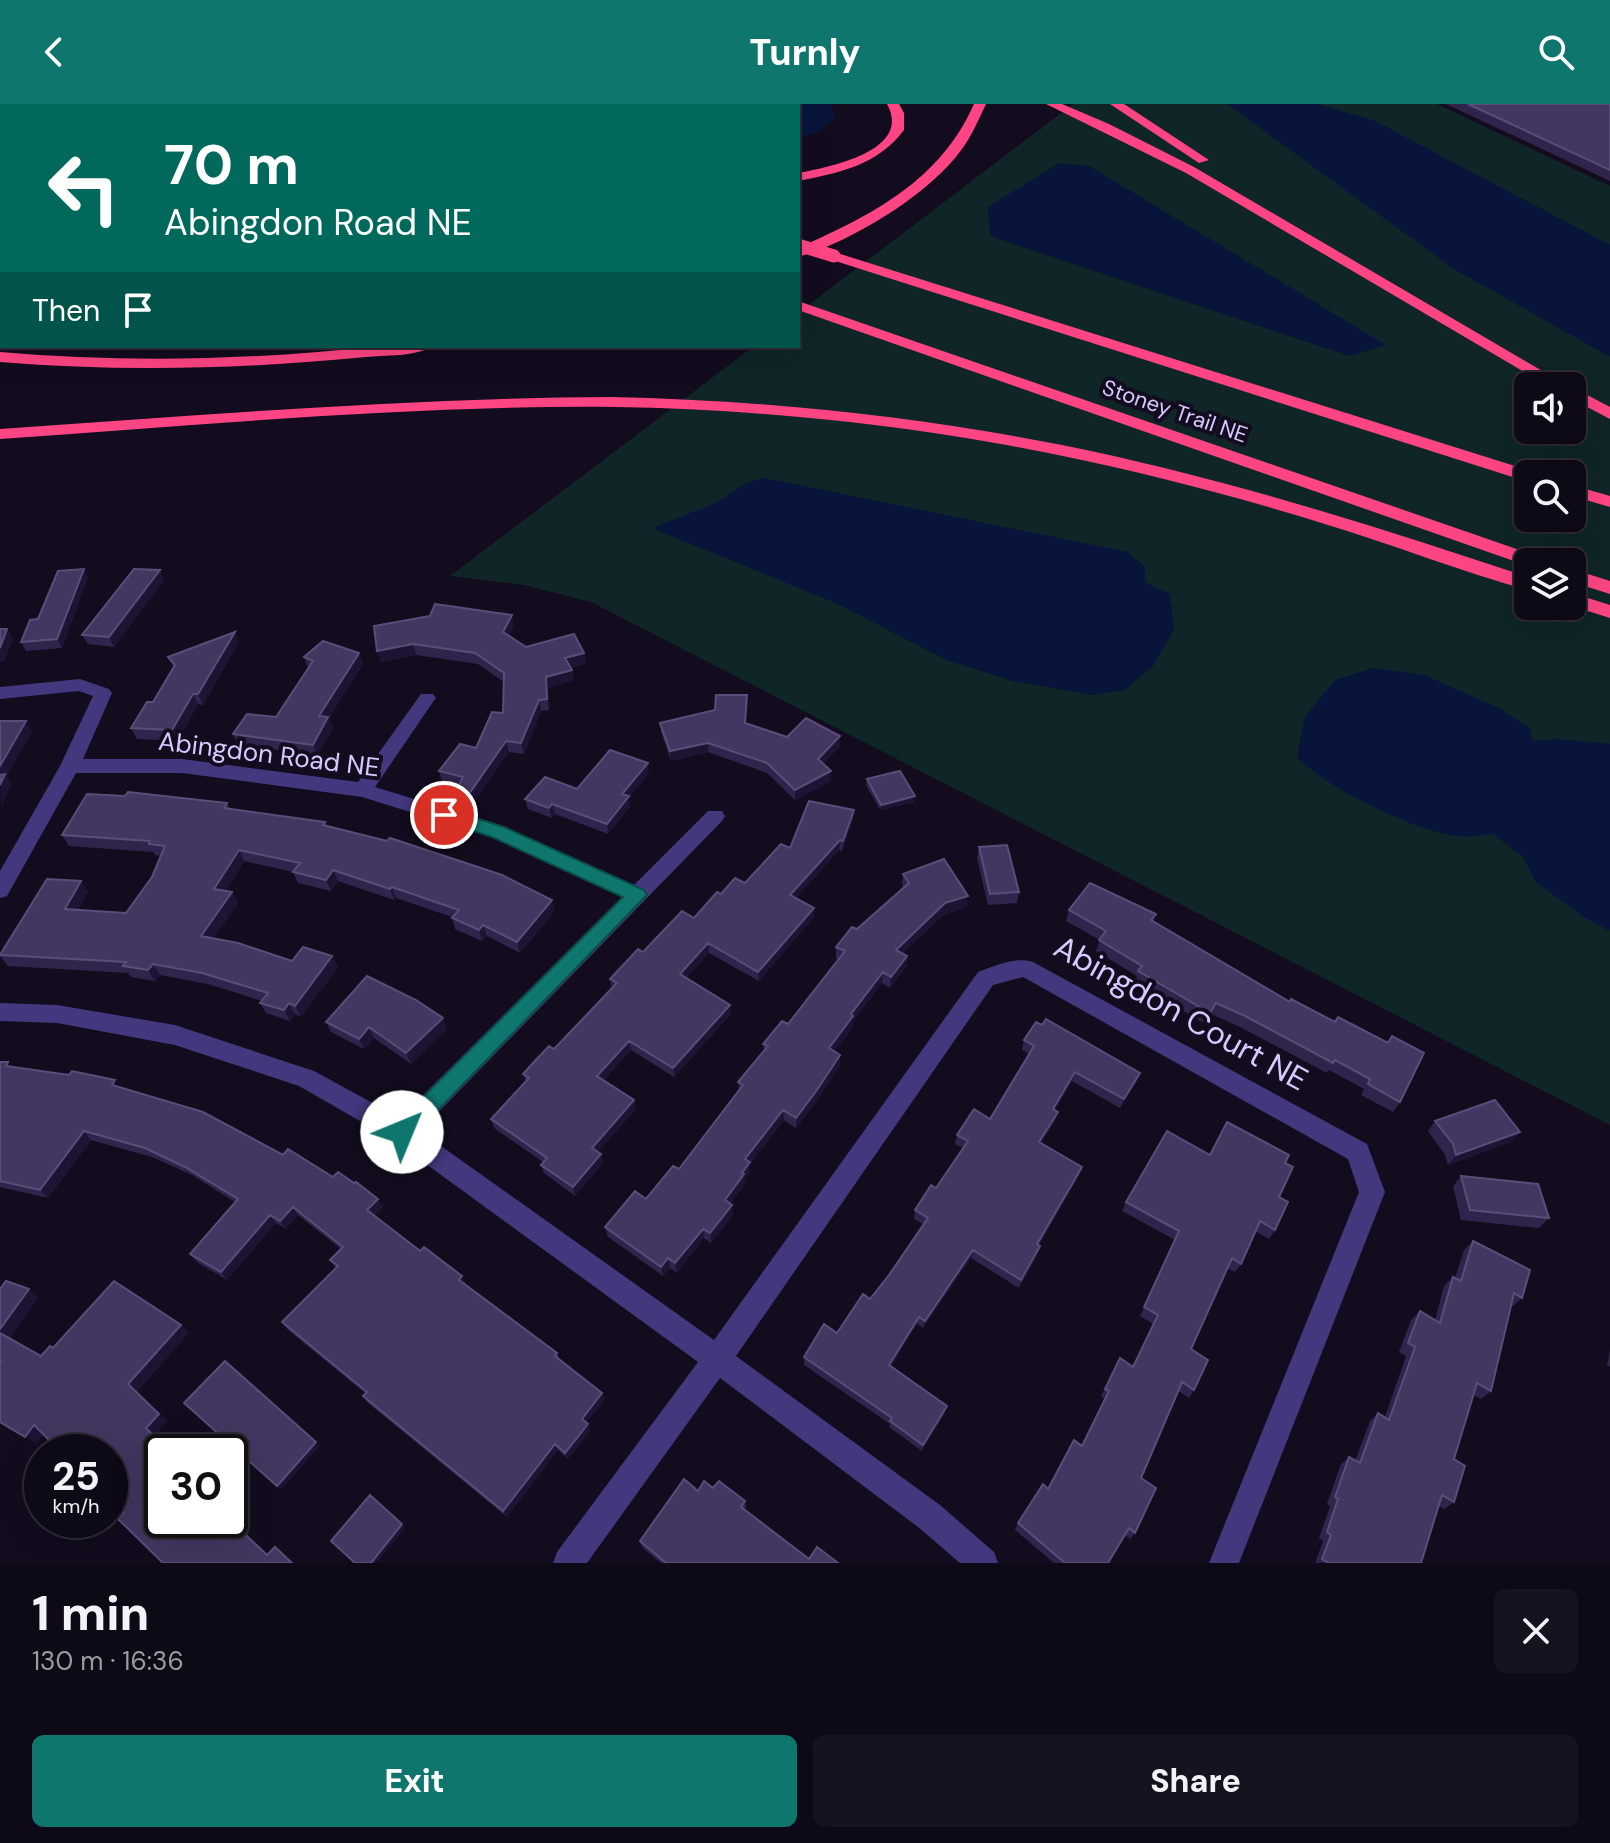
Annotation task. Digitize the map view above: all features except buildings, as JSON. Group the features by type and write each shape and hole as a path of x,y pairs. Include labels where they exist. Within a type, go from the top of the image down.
{"highway":[{"path":"800,176 849,164 884,148 898,130 898,113 893,104"},
{"path":"800,252 873,217 931,175 974,125 980,104"},
{"path":"1052,104 1105,126 1190,170 1536,372"},
{"path":"1116,104 1178,145 1533,360 1541,372"},
{"name":"Stoney Trail NE","path":"800,246 1514,472"},
{"name":"Stoney Trail NE","path":"800,306 1514,554"},
{"path":"0,357 103,365 232,363 319,358 406,348"},
{"path":"1586,400 1610,414"},
{"path":"0,434 342,411 504,405 668,404 831,417 995,438 1137,467 1269,502 1514,580"},
{"path":"1586,494 1610,502"},
{"path":"1586,580 1610,588"},
{"path":"1586,604 1610,612"}],"street":[{"path":"0,693 80,685 103,693 70,766 0,890"},
{"path":"363,790 427,698"},
{"name":"Abingdon Road NE","path":"70,766 182,766 363,790 498,832 637,895"},
{"path":"402,1132 715,816"},
{"name":"Abingdon Court NE","path":"568,1563 717,1359 986,978 1025,968 1358,1152 1372,1192 1224,1563"},
{"path":"0,1012 57,1014 175,1035 306,1078 402,1132 929,1516 983,1563"}],"green space":[{"path":"1073,104 1437,104 1610,186 1610,1125 591,602 524,585 450,576 751,348 800,348 800,311"}],"water":[{"path":"800,104 832,104 834,118 819,132 800,137"},
{"path":"1227,104 1319,104 1375,121 1610,245 1610,357 1454,269"},
{"path":"1059,163 1089,166 1386,345 1349,356 990,236 988,207"},
{"path":"764,478 1128,552 1145,567 1145,582 1170,594 1174,630 1153,666 1124,690 1092,695 1013,681 946,660 838,604 652,528 716,503 746,483"},
{"path":"1373,668 1424,675 1497,707 1530,729 1533,741 1557,739 1610,744 1610,931 1585,918 1536,882 1523,857 1493,834 1460,837 1394,816 1329,782 1297,757 1305,717 1335,680"}],"route":[{"path":"402,1132 637,895 498,832 444,815"}]}
